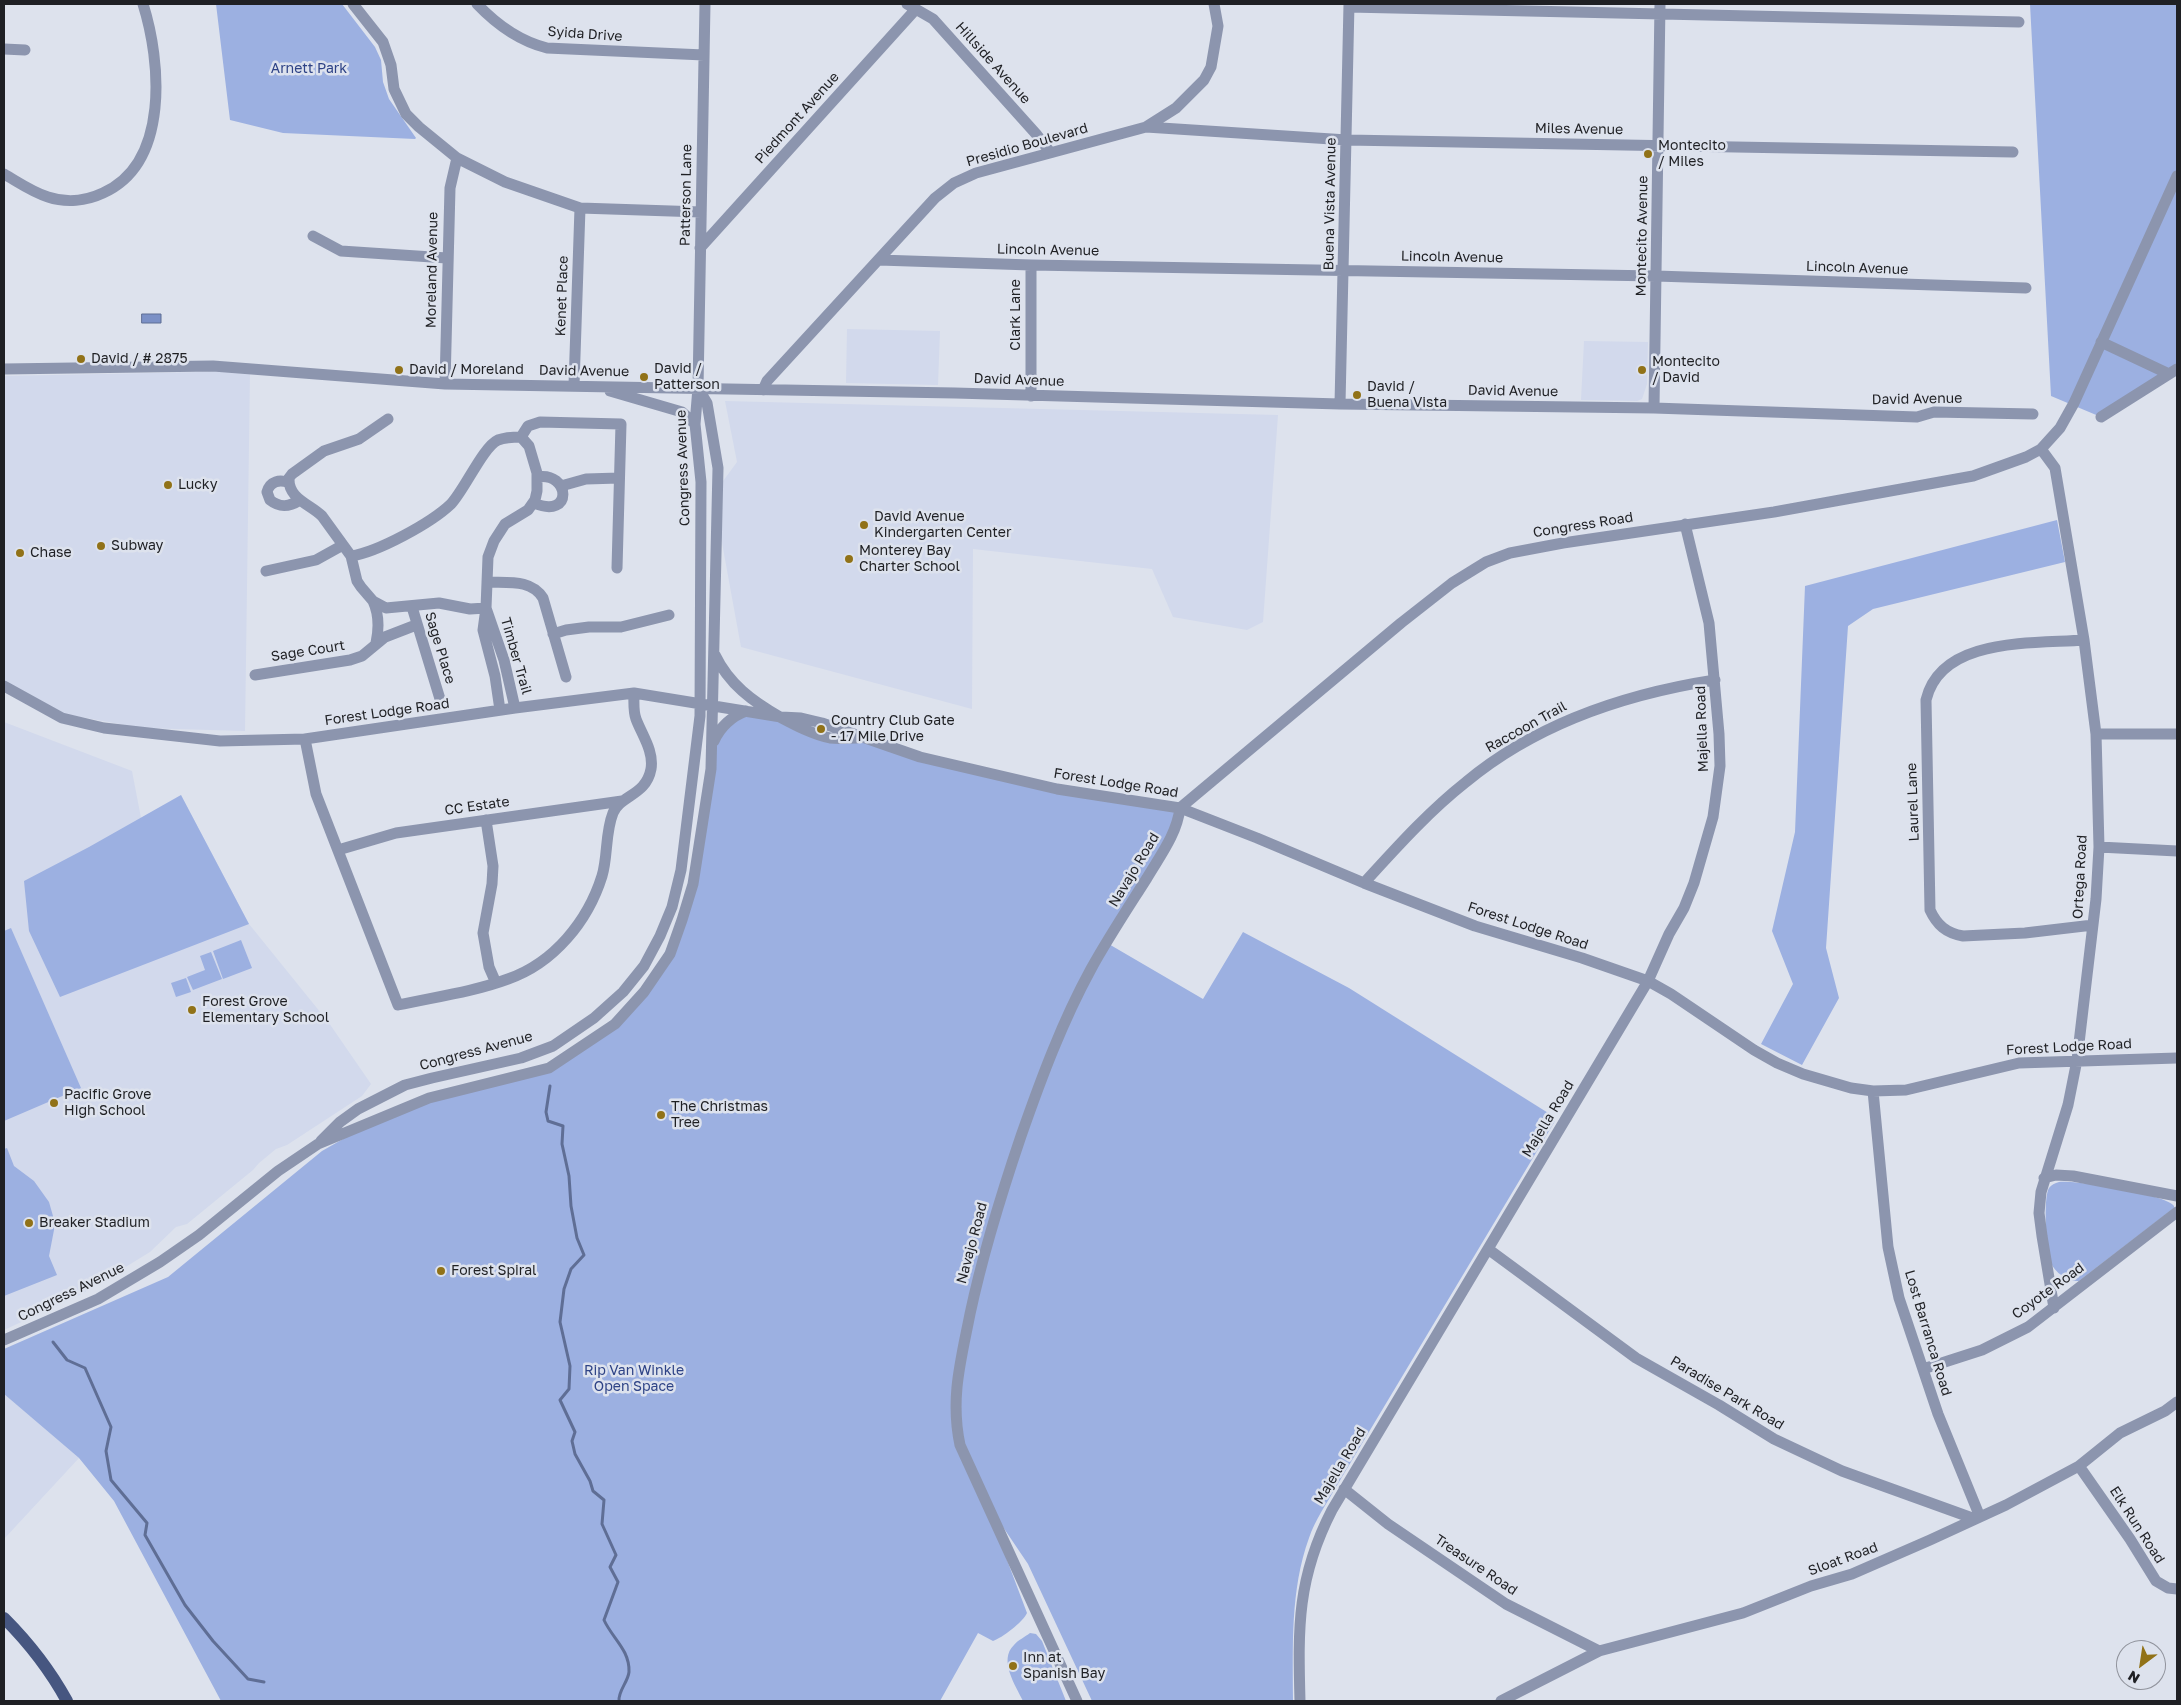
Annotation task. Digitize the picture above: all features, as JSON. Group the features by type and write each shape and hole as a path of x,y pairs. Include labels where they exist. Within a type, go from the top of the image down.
{"main road":[{"path":"4,1618 38,1655 67,1701"}],"street":[{"path":"4,174 49,198 76,200 95,196 113,188 129,175 148,141 156,96 154,58 143,4"},
{"path":"352,4 385,47 391,65 394,89 406,114 457,158 505,182 580,208 701,212"},
{"name":"Syida Drive","path":"477,4 502,27 526,42 547,48 704,55"},
{"name":"Patterson Lane","path":"698,388 705,4"},
{"name":"Presidio Boulevard","path":"763,390 767,381 935,198 954,183 976,173 1146,127 1176,108 1204,80 1214,54 1218,26 1214,4"},
{"name":"Hillside Avenue","path":"911,6 933,19 1050,152"},
{"name":"Piedmont Avenue","path":"700,248 911,6"},
{"path":"1349,6 1660,9 2019,22"},
{"name":"Buena Vista Avenue","path":"1340,404 1349,6"},
{"name":"Montecito Avenue","path":"1654,408 1660,9"},
{"path":"4,49 25,50"},
{"name":"Miles Avenue","path":"1146,127 1346,140 2013,152"},
{"name":"Moreland Avenue","path":"445,384 450,188 457,158"},
{"name":"Congress Road","path":"1180,808 1400,623 1468,572 1498,557 1532,548 1774,512 1973,476 2026,457 2041,449 2060,428 2177,176"},
{"name":"Kenet Place","path":"574,385 580,208"},
{"path":"313,236 341,252 447,258"},
{"name":"Lincoln Avenue","path":"879,260 1031,265 1656,276 2026,288"},
{"name":"Clark Lane","path":"1031,265 1031,396"},
{"path":"2101,342 2173,372"},
{"name":"David Avenue","path":"4,369 213,366 445,384 574,385 1340,404 1654,408 1917,417 1934,412 2033,414"},
{"path":"2101,417 2173,372"},
{"path":"597,386 682,412 695,424"},
{"name":"Congress Avenue","path":"4,1340 98,1299 126,1283 199,1235 278,1171 318,1144 340,1122 358,1109 405,1086 521,1058 553,1046 594,1018 623,992 644,966 660,936 672,907 681,870 700,704 701,482 695,424 698,388"},
{"name":"Congress Avenue","path":"318,1144 429,1098 549,1068 597,1038 625,1015 670,954 693,884 707,797 711,753 718,468 707,403 698,388"},
{"path":"289,483 292,474 324,450 359,439 388,419"},
{"path":"521,437 528,426 540,422 621,424 617,568"},
{"path":"500,710 495,676 483,630 488,557 500,532 509,520 528,510 534,503 538,478 528,446 521,437"},
{"path":"351,556 366,554 402,536 442,512 457,496 493,443 506,438 521,437"},
{"name":"Ortega Road","path":"2041,449 2055,468 2084,640 2096,734 2099,847 2093,925 2078,1060 2068,1105 2044,1178 2040,1213 2054,1308"},
{"path":"534,503 545,507 554,507 563,497 561,486 549,478 538,478"},
{"path":"561,486 586,479 619,478"},
{"path":"300,500 286,506 280,506 270,500 267,492 271,484 277,481 289,483 300,500 322,516 351,556 357,581 373,601 379,633 376,643"},
{"name":"Majella Road","path":"1300,1701 1298,1632 1306,1574 1321,1531 1344,1489 1648,981 1669,934 1688,900 1712,817 1720,766 1715,680 1709,623 1685,524"},
{"path":"266,571 316,560 343,546"},
{"path":"487,582 524,584 533,587 543,598 566,677"},
{"name":"Timber Trail","path":"373,601 386,608 439,603 470,609 486,608 504,660 514,708"},
{"name":"Sage Place","path":"412,607 440,698"},
{"path":"553,634 589,627 621,627 669,615"},
{"name":"Sage Court","path":"255,674 350,660 362,656 385,637 416,625"},
{"name":"Laurel Lane","path":"2084,640 1991,648 1968,653 1955,660 1934,678 1926,700 1930,910 1935,920 1946,931 1963,936 2025,933 2093,925"},
{"path":"714,652 720,666 738,688 763,708 781,717"},
{"name":"Raccoon Trail","path":"1364,883 1420,824 1459,788 1519,745 1573,717 1614,702 1715,680"},
{"name":"Forest Lodge Road","path":"4,686 62,718 104,728 220,741 305,739 514,708 634,693 781,717 801,718 822,723 920,757 1057,789 1180,808 1475,926 1582,958 1648,981 1680,999 1754,1050 1777,1063 1830,1082 1873,1091 1906,1090 2019,1063 2177,1058"},
{"path":"305,739 316,794 398,1005 510,979 538,964 566,940 578,925 588,908 602,876 610,821 614,810 622,800 635,794 642,787 651,770 649,748 635,717 634,693"},
{"path":"711,753 719,731 732,719 746,711"},
{"path":"2096,734 2177,734"},
{"name":"CC Estate","path":"338,850 396,833 622,800"},
{"name":"Navajo Road","path":"1077,1701 960,1445 954,1410 956,1389 976,1284 991,1229 1033,1101 1072,1007 1102,952 1165,848 1179,822 1180,808"},
{"path":"486,820 493,866 484,933 489,967 496,983"},
{"path":"2099,847 2177,851"},
{"name":"Lost Barranca Road","path":"1873,1091 1888,1247 1893,1274 1899,1298 1938,1414 1977,1518"},
{"path":"2044,1178 2056,1175 2073,1176 2177,1196"},
{"name":"Coyote Road","path":"1923,1369 1982,1350 2009,1338 2054,1308 2177,1212"},
{"name":"Paradise Park Road","path":"1488,1250 1636,1358 1774,1439 1842,1471 1977,1518"},
{"name":"Sloat Road","path":"1501,1701 1600,1651 1743,1613 1811,1586 1860,1570 1977,1518 2079,1466 2120,1433 2166,1411 2177,1402"},
{"name":"Elk Run Road","path":"2079,1466 2108,1506 2156,1581 2168,1588 2177,1589"},
{"name":"Treasure Road","path":"1344,1489 1388,1524 1506,1604 1600,1651"}],"shaded area":[{"path":"142,314 161,314 161,323 142,323"},
{"path":"847,329 940,331 938,385 846,383"},
{"path":"1584,341 1648,342 1647,384 1642,399 1637,401 1581,400"},
{"path":"250,371 245,731 142,728 58,713 4,680 4,376"},
{"name":"Monterey Bay Charter School","path":"725,401 1278,415 1263,622 1247,630 1173,617 1152,569 973,549 972,709 741,647 716,510 718,488 737,462"},
{"name":"Forest Grove Elementary School","path":"4,722 132,771 141,818 181,795 249,924 329,1023 371,1084 362,1096 287,1145 276,1149 187,1224 176,1227 150,1252 80,1295 4,1330"},
{"path":"4,1394 79,1458 4,1539"}],"green space":[{"name":"Arnett Park","path":"216,4 342,4 375,47 381,60 383,82 389,99 416,138 283,133 230,120"},
{"path":"2030,4 2177,4 2177,369 2101,417 2051,396"},
{"path":"2057,520 2065,562 1873,609 1848,626 1826,948 1839,998 1802,1065 1761,1044 1793,984 1772,931 1795,832 1805,586"},
{"name":"Rip Van Winkle Open Space","path":"746,711 800,728 864,738 920,757 1180,808 1179,823 1107,943 1203,999 1243,932 1349,988 1553,1116 1555,1121 1336,1487 1312,1531 1298,1578 1293,1639 1293,1701 1092,1701 1028,1564 984,1499 1027,1613 1012,1629 993,1641 978,1633 940,1701 221,1701 114,1501 79,1458 4,1394 4,1349 168,1277 322,1151 350,1135 429,1098 533,1073 571,1055 644,992 682,920 715,739"},
{"path":"181,795 249,924 60,997 29,931 24,881"},
{"path":"11,928 81,1088 4,1121 4,931"},
{"path":"241,940 252,968 223,979 213,951"},
{"path":"211,952 222,979 193,990 187,977 205,970 200,956"},
{"path":"186,978 191,992 176,997 171,983"},
{"name":"Breaker Stadium","path":"7,1148 14,1166 34,1181 49,1202 54,1230 49,1256 57,1275 4,1296 4,1149"},
{"path":"2059,1182 2101,1186 2139,1193 2168,1202 2174,1208 2079,1281 2075,1281 2059,1273 2053,1267 2049,1257 2046,1225 2047,1193 2051,1186"},
{"path":"1030,1633 1036,1634 1042,1641 1066,1701 1023,1701 1010,1673 1008,1658 1014,1645"}],"waterway":[{"path":"550,1086 546,1112 548,1121 563,1126 562,1144 569,1176 571,1206 577,1238 584,1255 571,1269 564,1289 560,1322 570,1366 569,1389 560,1400 575,1432 572,1441 575,1454 590,1481 593,1491 604,1500 602,1524 616,1555 610,1567 618,1582 604,1620 624,1651 629,1664 628,1676 619,1701"},
{"path":"53,1342 67,1360 85,1368 111,1427 106,1451 111,1480 147,1523 145,1535 185,1605 213,1641 248,1679 264,1682"}],"place":[{"name":"Montecito / Miles","path":"1648,154"},
{"name":"David / # 2875","path":"81,359"},
{"name":"David / Moreland","path":"399,370"},
{"name":"Montecito / David","path":"1642,370"},
{"name":"David / Patterson","path":"644,377"},
{"name":"David / Buena Vista","path":"1357,395"},
{"name":"Lucky","path":"168,485"},
{"name":"David Avenue Kindergarten Center","path":"864,525"},
{"name":"Subway","path":"101,546"},
{"name":"Chase","path":"20,553"},
{"name":"Monterey Bay Charter School","path":"849,559"},
{"name":"Country Club Gate - 17 Mile Drive","path":"821,729"},
{"name":"Forest Grove Elementary School","path":"192,1010"},
{"name":"Pacific Grove High School","path":"54,1103"},
{"name":"The Christmas Tree","path":"661,1115"},
{"name":"Breaker Stadium","path":"29,1223"},
{"name":"Forest Spiral","path":"441,1271"},
{"name":"Inn at Spanish Bay","path":"1013,1666"}]}
